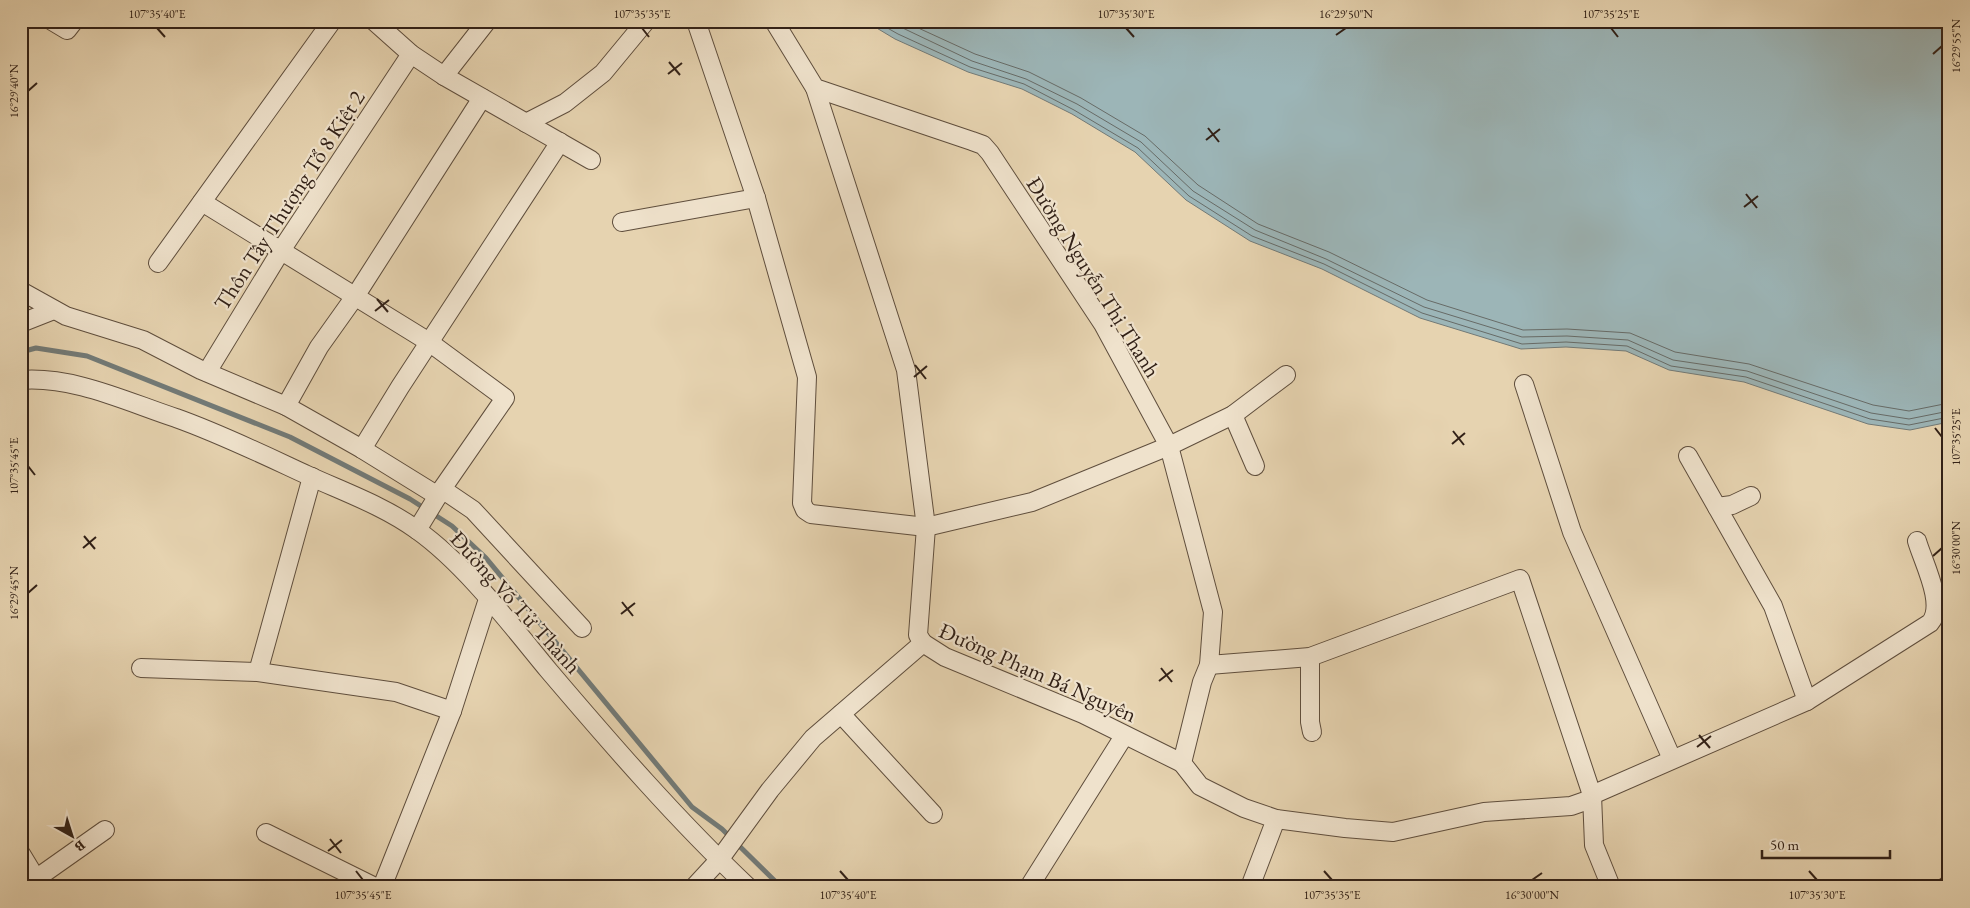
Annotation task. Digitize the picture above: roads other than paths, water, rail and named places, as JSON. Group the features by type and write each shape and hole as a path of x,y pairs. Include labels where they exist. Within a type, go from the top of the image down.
{"street":[{"path":"52,21 67,30 74,21"},
{"path":"158,263 332,21"},
{"path":"374,21 411,54 444,76 591,160"},
{"path":"444,76 487,21"},
{"path":"526,123 565,103 603,73 646,21"},
{"path":"696,21 756,198 808,377 802,503 804,510 811,514 926,527 1032,502 1169,446 1233,414 1286,375"},
{"path":"774,21 815,88 906,370 926,527 918,635 922,643"},
{"name":"Thôn Tây Thượng Tổ 8 Kiệt 2","path":"207,372 282,249 411,54"},
{"name":"Đường Nguyễn Thị Thanh","path":"815,88 982,145 1103,324 1169,446 1213,612 1209,664"},
{"path":"286,406 319,347 356,295 482,98"},
{"path":"362,449 429,342 560,142"},
{"path":"622,222 756,198"},
{"path":"202,202 282,249 429,342 505,398 440,493 422,523"},
{"path":"21,291 66,316 143,340 207,372 286,406 473,510 582,628"},
{"path":"21,323 54,310"},
{"name":"Đường Võ Tử Thành","path":"21,380 33,379 84,387 199,426 388,512 422,523 438,548 488,599 596,726 723,855 748,887"},
{"path":"1524,384 1572,532 1672,759"},
{"path":"1233,414 1255,466"},
{"path":"1688,456 1773,606 1807,701"},
{"path":"258,672 312,477"},
{"path":"1717,507 1732,505 1751,496"},
{"path":"1610,887 1594,845 1591,797 1520,579 1310,657 1209,664 1202,682 1182,763 1200,786 1244,808 1276,820 1393,832 1484,812 1571,806 1591,797 1672,759 1768,720 1807,701 1930,623 1935,617 1937,603 1917,541"},
{"path":"382,887 452,711 488,599"},
{"name":"Đường Phạm Bá Nguyên","path":"694,887 723,855 770,790 814,738 922,643 945,657 1084,714 1124,736 1182,763"},
{"path":"1310,657 1310,722 1312,732"},
{"path":"141,668 258,672 396,692 452,711"},
{"path":"841,714 933,814"},
{"path":"1029,887 1124,736"},
{"path":"1250,887 1276,820"},
{"path":"21,854 39,882 105,830"},
{"path":"266,833 375,887"},
{"path":"1945,887 1949,885"}],"water":[{"path":"865,21 1949,21 1949,422 1910,430 1868,424 1744,382 1669,370 1626,351 1566,347 1521,349 1420,318 1322,269 1250,241 1186,200 1135,152 1072,114 1022,89 968,72 895,39"}],"waterway":[{"path":"21,352 36,348 87,356 290,437 410,499 452,526 486,558 692,807 722,829 781,887"}]}
